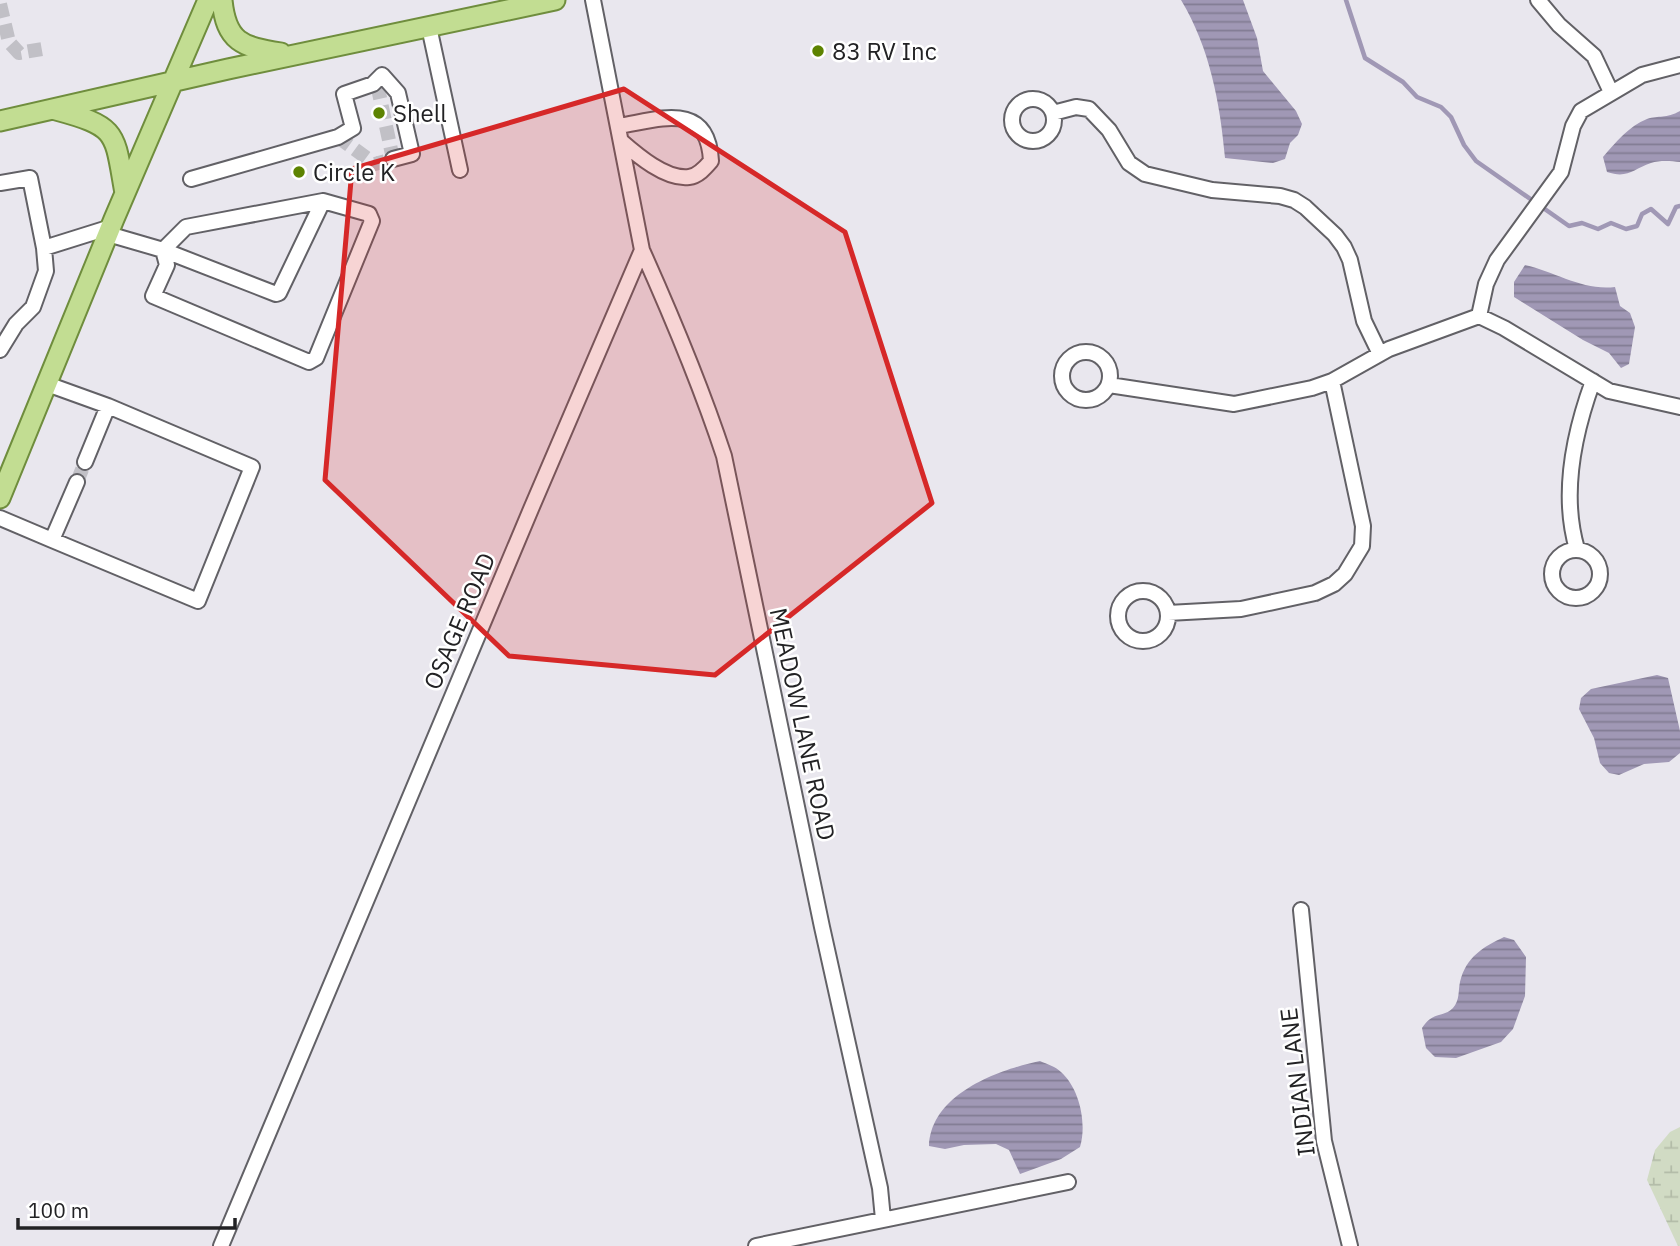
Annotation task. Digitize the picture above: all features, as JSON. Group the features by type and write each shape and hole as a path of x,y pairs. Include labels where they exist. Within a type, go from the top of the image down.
{"main road":[{"path":"0,498 125,193 208,0"},
{"path":"222,0 226,25 236,40 252,49 296,55"},
{"path":"0,121 555,0"},
{"path":"54,109 96,122 109,132 116,144 125,193"}],"street":[{"path":"593,0 642,250"},
{"path":"1538,0 1559,25 1594,56 1611,92"},
{"path":"429,27 460,170"},
{"path":"1479,316 1486,284 1497,260 1561,172 1573,126 1581,111 1642,75 1680,65"},
{"path":"191,179 338,136 352,128 344,94 373,84 382,75 398,93 412,154 394,159"},
{"path":"1053,113 1076,107 1089,109 1109,130 1129,163 1145,174 1212,190 1280,196 1305,207 1344,247 1350,260 1364,321 1380,354"},
{"path":"674,117 692,121 702,128 710,144 711,161 702,172 689,177 673,175 645,162 619,134 674,117"},
{"path":"0,183 30,178 46,271 33,307 16,324 0,350"},
{"path":"44,248 110,230 276,295 323,201"},
{"path":"323,201 369,214 372,221 316,358 309,362 153,296 167,265 163,250 186,227 323,201"},
{"name":"MEADOW LANE ROAD","path":"642,250 672,317 724,456 822,927 880,1188 883,1219"},
{"name":"OSAGE ROAD","path":"221,1246 642,250"},
{"path":"1109,385 1234,404 1312,388 1332,381 1380,354 1479,316 1609,391 1680,407"},
{"path":"1168,613 1241,609 1315,593 1334,584 1345,574 1362,546 1363,526 1332,381"},
{"path":"1577,549 1571,528 1572,467 1579,419 1593,381"},
{"path":"0,518 198,601 252,467 108,406 47,384"},
{"path":"85,462 108,406"},
{"path":"52,540 77,482"},
{"name":"INDIAN LANE","path":"1301,910 1324,1141 1350,1246"},
{"path":"755,1246 1068,1182"}],"highlighted area":[{"path":"624,89 845,232 932,503 715,675 509,656 325,480 352,169"}],"green space":[{"path":"1680,1127 1678,1246 1647,1180 1655,1150 1670,1132"}],"shaded area":[{"path":"1181,0 1243,0 1257,38 1263,71 1296,111 1302,124 1298,135 1290,143 1285,159 1273,163 1225,158 1212,76 1199,37"},
{"path":"1680,111 1680,162 1654,162 1625,174 1607,172 1603,157 1629,130 1647,119"},
{"path":"1525,265 1581,284 1615,287 1620,306 1630,313 1635,327 1629,364 1621,368 1609,353 1514,297 1514,282"},
{"path":"1657,675 1668,678 1680,731 1680,753 1669,762 1644,764 1619,775 1609,773 1600,763 1594,738 1579,709 1581,698 1591,689"},
{"path":"1504,937 1514,940 1526,957 1525,996 1513,1029 1501,1042 1456,1058 1435,1057 1426,1048 1422,1028 1430,1019 1453,1008 1458,999 1463,973 1471,959 1482,949"},
{"path":"1040,1061 1059,1070 1073,1088 1082,1118 1080,1147 1061,1159 1020,1174 1009,1150 996,1144 964,1145 945,1149 929,1146 933,1128 941,1112 954,1099 987,1078"}],"waterway":[{"path":"1346,0 1365,58 1403,82 1417,97 1441,107 1451,117 1464,145 1476,161 1569,226 1582,223 1598,229 1611,223 1626,229 1637,226 1642,214 1651,209 1668,224 1676,207 1680,206"}],"tunnel":[{"path":"0,4 9,42 19,53 42,49"},
{"path":"338,137 375,164 393,159 376,79"},
{"path":"77,482 85,462"}],"place":[{"name":"83 RV Inc","path":"818,51"},
{"name":"Shell","path":"379,113"},
{"name":"Circle K","path":"299,172"}]}
